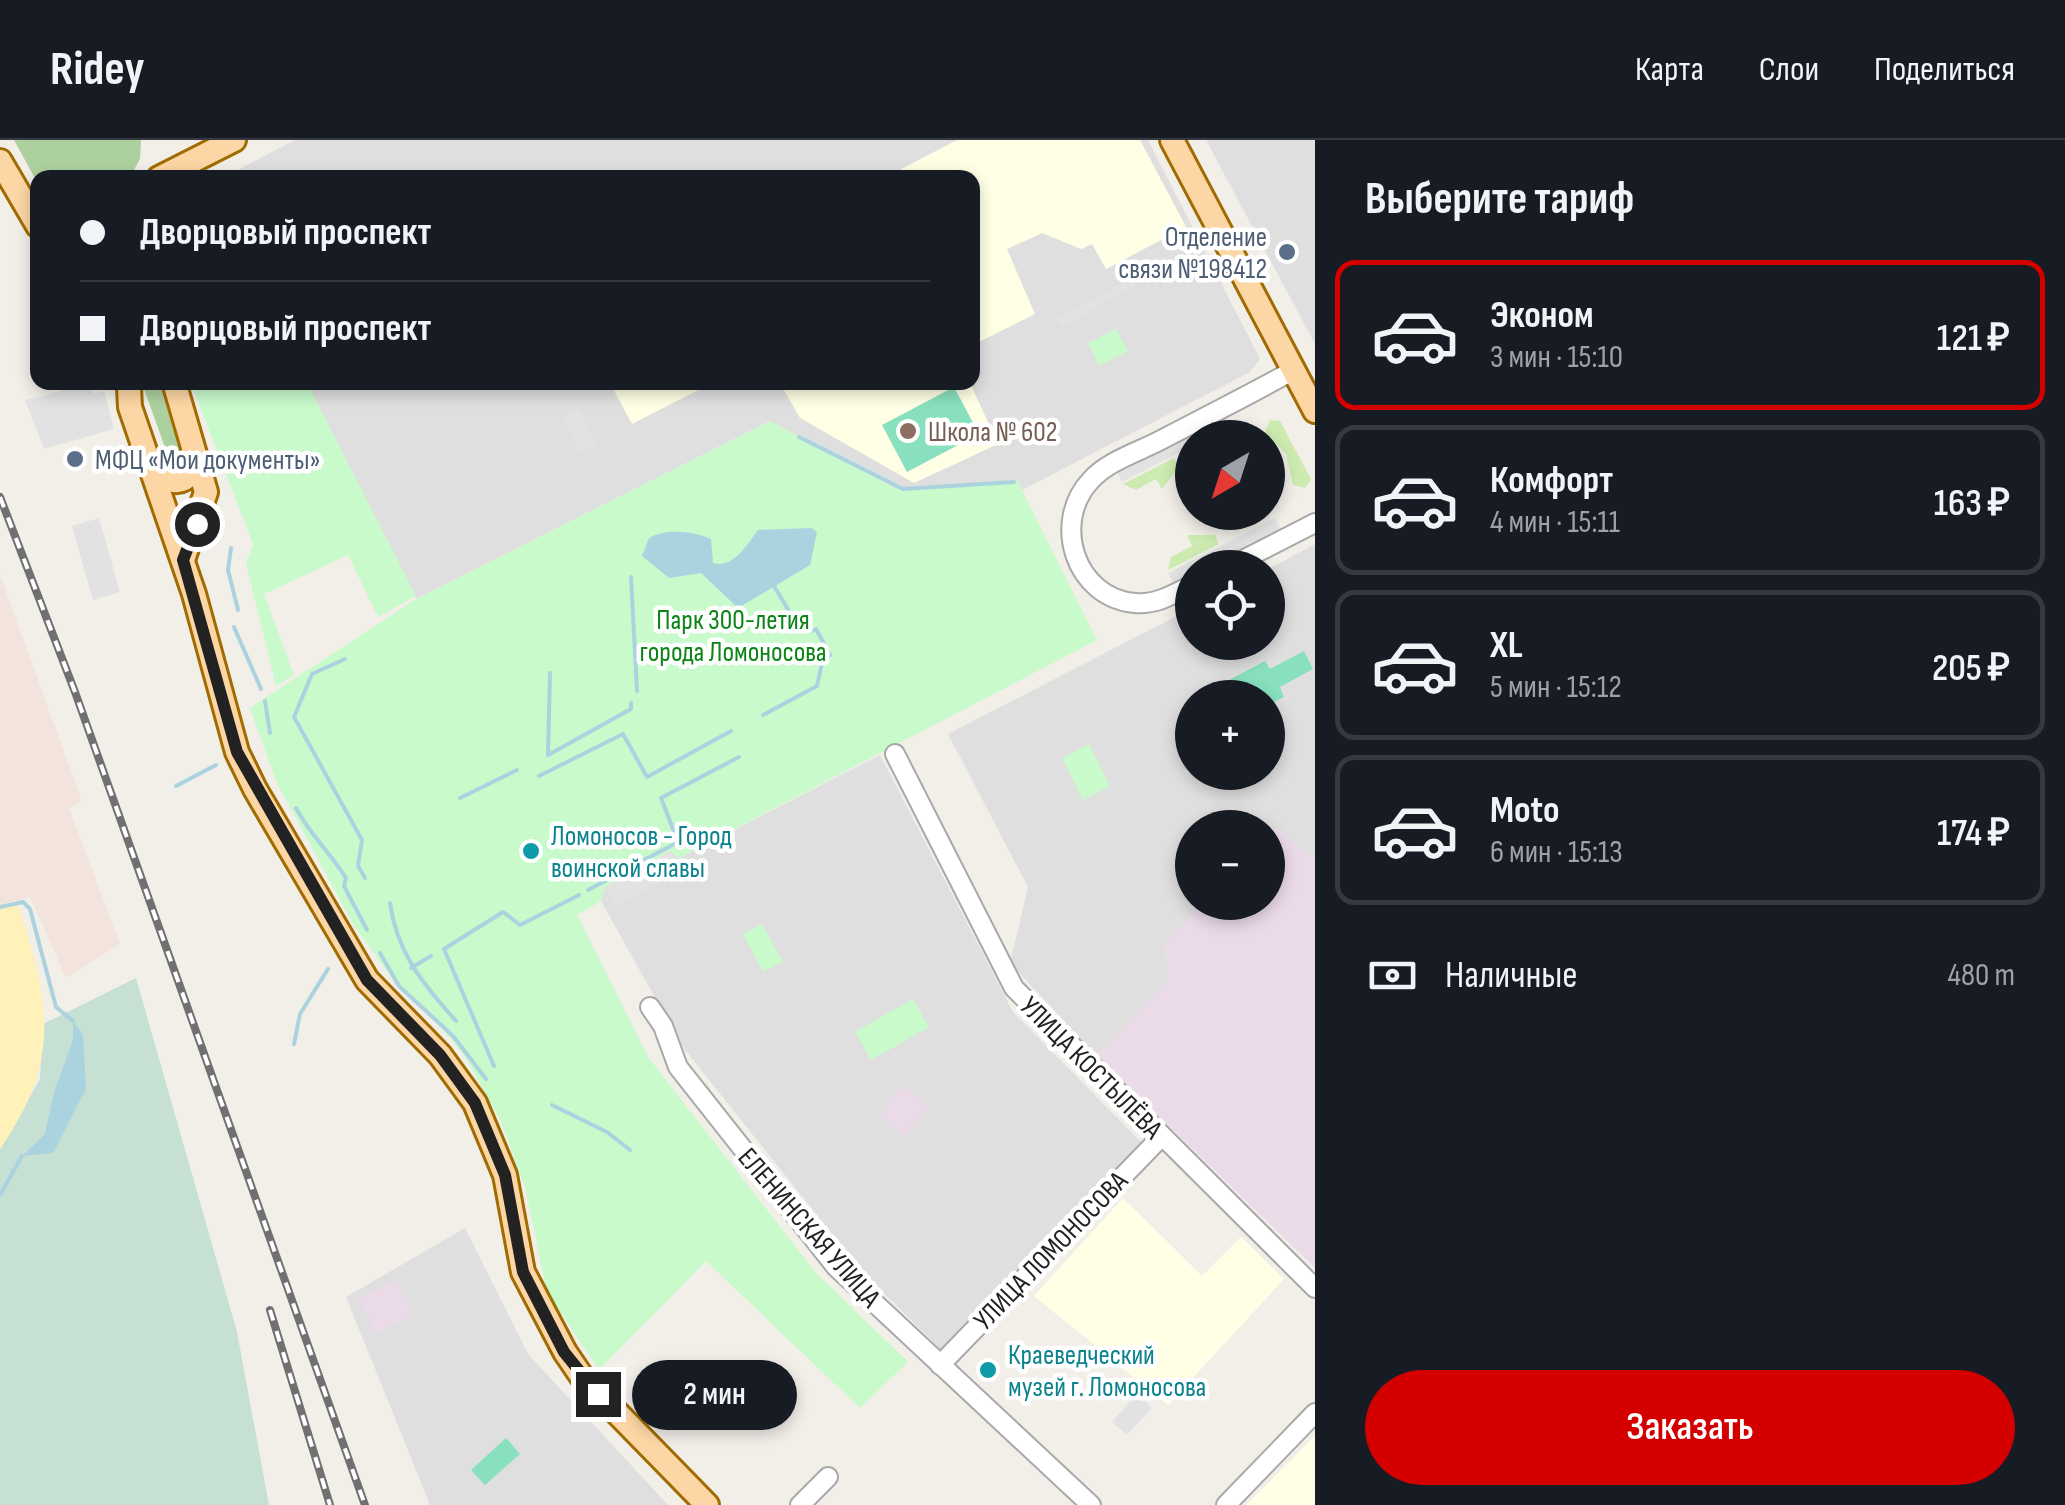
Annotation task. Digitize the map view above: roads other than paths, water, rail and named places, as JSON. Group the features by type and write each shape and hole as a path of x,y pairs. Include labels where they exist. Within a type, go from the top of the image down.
{"main road":[{"path":"175,170 234,140"},
{"path":"1172,140 1315,411"},
{"path":"0,161 30,212"},
{"path":"128,390 130,407 187,540"},
{"path":"131,390 142,407 187,540 273,815 367,980 440,1055 475,1103 505,1175 523,1272 564,1352 588,1383 707,1505"},
{"path":"177,390 206,482 187,540"},
{"path":"165,477 182,481 194,471 191,434"}],"street":[{"path":"1175,594 1142,603 1117,600 1096,587 1072,550 1072,517 1080,494 1107,468 1294,370"},
{"path":"1262,550 1315,523"},
{"name":"УЛИЦА КОСТЫЛЁВА","path":"895,754 1014,988 1315,1288"},
{"name":"ЕЛЕНИНСКАЯ УЛИЦА","path":"650,1007 663,1026 678,1068 818,1245 1091,1505"},
{"name":"УЛИЦА ЛОМОНОСОВА","path":"940,1365 1161,1137"},
{"path":"1226,1505 1315,1413"},
{"path":"800,1505 828,1477"}],"water":[{"path":"812,528 817,532 810,565 738,608 701,573 669,578 642,556 649,538 663,533 688,533 711,539 713,563 720,564 739,554 758,530"},
{"path":"73,1021 83,1035 86,1089 53,1153 22,1156 45,1134 54,1092 73,1040"}],"waterway":[{"path":"799,437 903,489 1014,482"},
{"path":"231,548 228,570 238,610"},
{"path":"631,577 637,691"},
{"path":"774,586 792,616"},
{"path":"234,627 261,689"},
{"path":"763,715 817,686 822,663 830,655 816,629 808,632"},
{"path":"345,659 312,674 294,717 362,840 358,866 365,878"},
{"path":"548,755 550,673"},
{"path":"265,701 270,733"},
{"path":"548,755 631,709 631,703"},
{"path":"539,776 623,734 647,777 731,731"},
{"path":"588,890 678,842 661,798 739,757"},
{"path":"176,786 216,765"},
{"path":"460,798 517,770"},
{"path":"296,808 346,878 344,886 367,930"},
{"path":"494,1066 444,949 503,912 520,925 579,895"},
{"path":"0,907 23,902 30,909 56,1007 73,1021"},
{"path":"390,903 405,953 456,1021"},
{"path":"380,953 399,986 453,1036 486,1079"},
{"path":"411,968 431,956"},
{"path":"294,1044 300,1014 328,969"},
{"path":"552,1105 607,1132 630,1150"},
{"path":"0,1195 22,1156"}],"railway":[{"path":"0,497 75,692 365,1505"},
{"path":"270,1310 330,1505"}],"place":[{"name":"Отделение связи №198412","path":"1287,252"},
{"name":"Школа № 602","path":"908,431"},
{"name":"МФЦ «Мои документы»","path":"75,459"},
{"name":"Ломоносов - Город воинской славы","path":"531,851"},
{"name":"Краеведческий музей г. Ломоносова","path":"988,1370"}],"park label":[{"name":"Парк 300-летия города Ломоносова","path":"733,635"}]}
